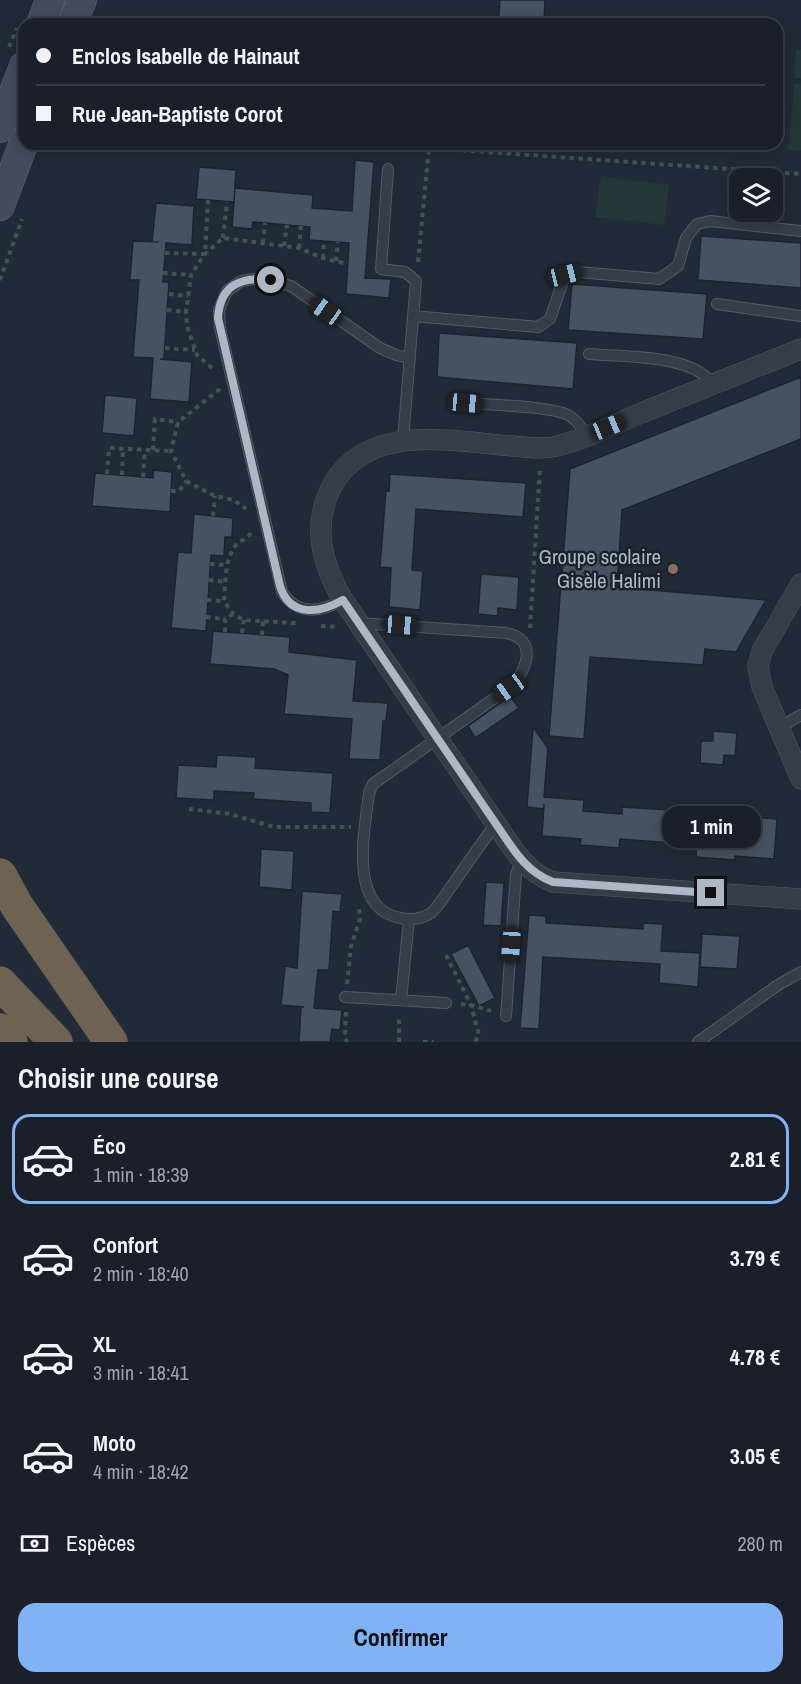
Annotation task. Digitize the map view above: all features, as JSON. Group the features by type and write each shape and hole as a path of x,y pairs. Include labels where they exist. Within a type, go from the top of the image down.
{"highway":[{"path":"0,875 17,906 111,1042"},
{"path":"0,983 57,1042"},
{"path":"0,1030 11,1042"}],"main road":[{"path":"34,18 50,0"},
{"path":"74,18 82,0"},
{"path":"0,128 16,58"},
{"path":"0,206 21,150"}],"street":[{"path":"801,349 553,447 430,440 403,440 379,446 356,458 341,473 326,501 321,521 322,547 329,574 343,600 496,824 536,875 553,882 801,899"},
{"path":"801,584 762,651 759,661 760,681 801,779"}],"lane":[{"path":"388,169 381,269 405,272 416,280 403,440"},
{"path":"413,316 538,327 550,319 565,275 578,272 658,279 678,266 686,238 697,224 710,221 801,231"},
{"path":"343,600 328,608 309,610 296,607 282,592 220,328 219,309 227,291 241,281 249,278 271,280 291,286 380,348 396,356 409,358"},
{"path":"717,304 801,316"},
{"path":"589,354 679,363 701,371 709,378 712,385"},
{"path":"466,403 568,415 587,435"},
{"path":"359,622 514,634 522,639 526,650 522,670 515,682 438,739 378,778 373,784 369,793 363,869 370,895 381,910 389,915 409,919 421,918 434,909 496,824"},
{"path":"779,728 801,715"},
{"path":"506,1016 516,874 522,860"},
{"path":"401,1000 409,919"},
{"path":"698,1042 778,985 801,972"},
{"path":"345,997 446,1003"}],"path":[{"path":"416,280 429,150"},
{"path":"458,150 801,174"},
{"path":"165,253 205,254 208,200"},
{"path":"223,238 227,202"},
{"path":"263,243 265,223"},
{"path":"284,246 286,225"},
{"path":"299,248 301,226"},
{"path":"323,258 324,241"},
{"path":"336,261 338,242"},
{"path":"163,273 192,275"},
{"path":"169,294 188,296"},
{"path":"167,310 186,312"},
{"path":"165,348 195,350"},
{"path":"153,450 155,419 178,422"},
{"path":"107,474 109,448 171,451"},
{"path":"526,650 530,632 542,448"},
{"path":"122,475 123,449"},
{"path":"143,477 145,450"},
{"path":"171,491 179,491 186,481"},
{"path":"213,516 215,496"},
{"path":"210,564 227,565"},
{"path":"209,580 226,582"},
{"path":"207,600 224,601"},
{"path":"206,617 225,619 233,614"},
{"path":"225,619 225,632"},
{"path":"243,633 244,620"},
{"path":"262,635 263,621"},
{"path":"189,809 230,814 274,827 365,827"},
{"path":"346,1042 345,997 351,946 360,920 359,903"},
{"path":"446,955 471,1005 479,1035 475,1042"},
{"path":"399,1042 401,1000"},
{"path":"446,1003 471,1005 506,1016"},
{"path":"423,1042 434,1042"}],"green space":[{"path":"796,50 801,50 801,78 794,78"},
{"path":"794,84 801,84 801,150 788,150"},
{"path":"601,176 669,185 664,225 595,217"}],"building":[{"path":"500,0 545,0 544,18 498,18"},
{"path":"355,160 374,162 365,278 391,279 389,298 346,294 349,243 309,240 310,227 253,222 252,229 232,227 235,188 313,195 312,208 352,211"},
{"path":"199,167 236,170 234,202 196,199"},
{"path":"156,203 194,206 192,245 166,243 163,282 169,282 164,359 160,359 192,362 189,402 150,399 153,358 133,357 139,280 130,280 133,241 152,242"},
{"path":"701,236 801,243 801,288 698,280"},
{"path":"572,284 707,294 703,339 568,330"},
{"path":"439,333 577,343 573,389 437,377"},
{"path":"801,377 801,439 622,510 617,587 766,600 736,652 705,649 703,665 590,657 584,739 549,736 570,469"},
{"path":"105,395 137,398 134,436 102,433"},
{"path":"153,470 172,472 170,512 92,506 95,473 153,478"},
{"path":"390,474 526,483 523,517 416,509 412,570 423,571 420,610 389,607 391,568 380,567 386,490 389,491"},
{"path":"194,514 233,518 232,537 225,537 224,556 211,555 206,631 171,628 178,552 191,553"},
{"path":"481,574 519,577 517,610 498,608 498,616 478,614"},
{"path":"213,631 290,637 289,652 357,660 353,701 388,703 386,721 383,721 380,760 349,759 352,719 284,714 288,675 274,669 210,664"},
{"path":"510,696 519,708 475,738 468,726"},
{"path":"533,727 548,748 544,797 584,800 583,811 622,814 622,807 699,812 698,824 737,827 738,816 777,819 774,859 735,856 735,860 696,857 697,845 620,839 619,848 580,845 581,839 542,836 544,804 543,809 527,807"},
{"path":"713,731 737,733 735,756 724,755 723,765 700,763 701,741 713,741"},
{"path":"217,755 256,757 255,768 333,773 330,813 311,812 311,803 253,799 254,793 214,791 214,800 176,798 178,765 216,767"},
{"path":"261,849 294,851 292,890 259,887"},
{"path":"486,882 504,883 501,926 483,925"},
{"path":"302,891 342,894 340,912 333,911 329,970 318,970 314,1008 342,1010 340,1030 332,1029 330,1042 299,1042 301,1007 304,1007 281,1005 285,966 297,968"},
{"path":"529,915 546,916 546,923 643,929 643,923 663,924 661,951 700,953 698,987 659,983 660,964 543,957 539,1029 520,1028"},
{"path":"702,934 740,936 737,969 700,967"},
{"path":"468,945 495,998 479,1006 451,954"}],"place":[{"name":"Groupe scolaire Gisèle Halimi","path":"673,569"}],"route":[{"path":"271,280 249,278 233,285 222,299 218,318 280,586 286,598 296,607 309,610 328,608 343,600 496,824 536,875 553,882 711,893"}]}
